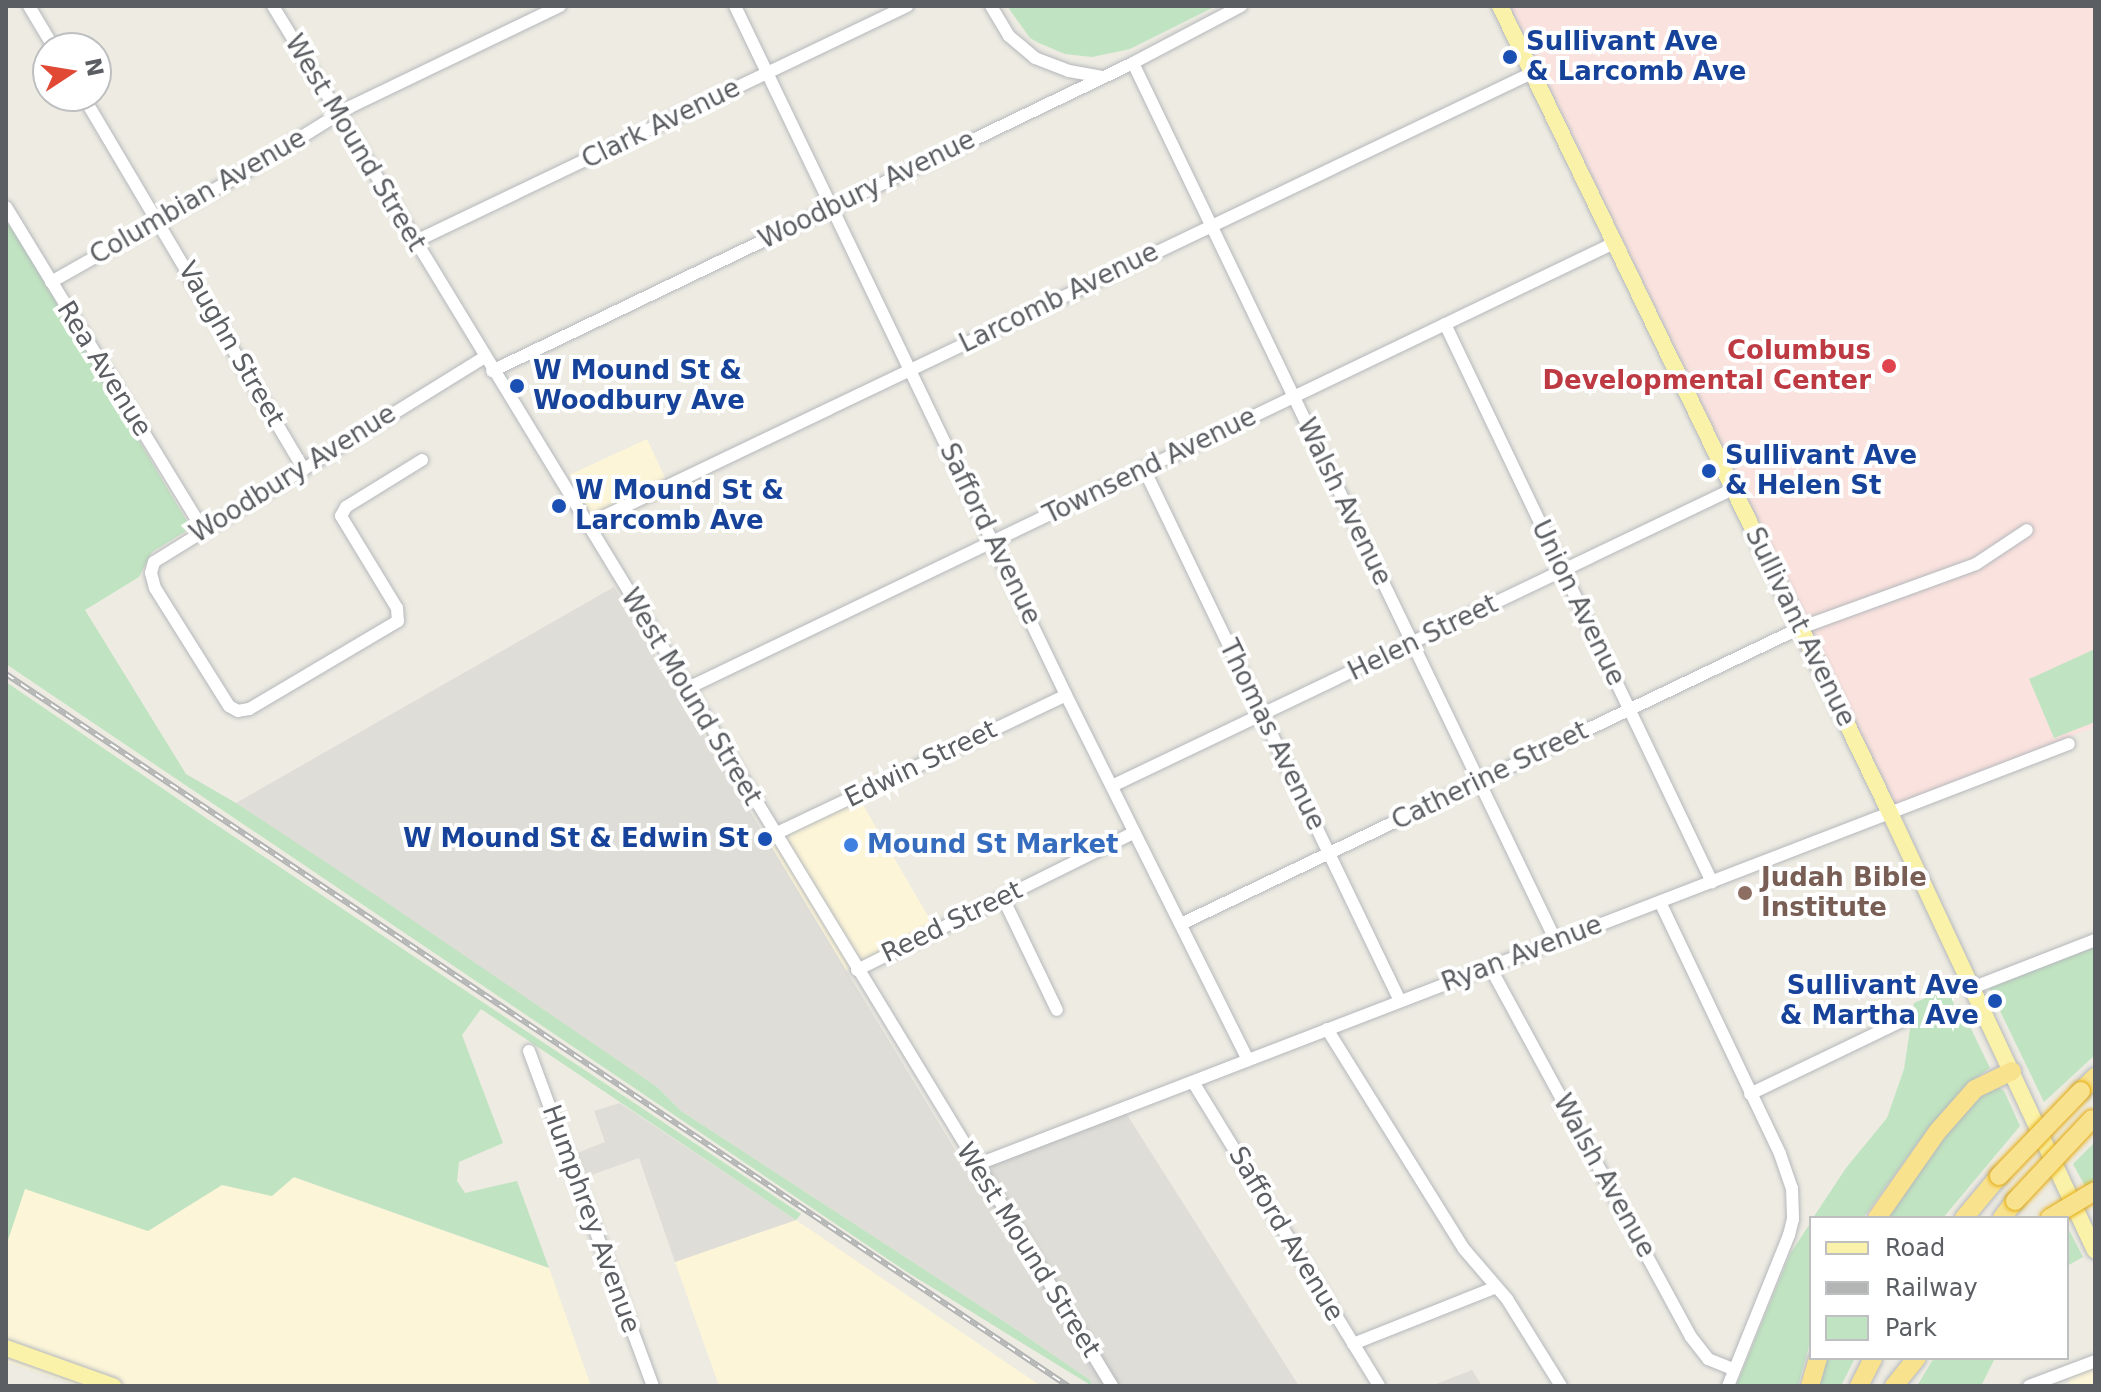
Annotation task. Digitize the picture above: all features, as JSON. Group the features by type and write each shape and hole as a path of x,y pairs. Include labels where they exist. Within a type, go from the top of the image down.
{"highway":[{"path":"1878,1216 1938,1131 1975,1089 2012,1071"},
{"path":"1966,1216 1999,1176 2095,1077"},
{"path":"2004,1216 2094,1118"},
{"path":"2053,1216 2095,1191"},
{"path":"1810,1386 1817,1360"},
{"path":"1859,1386 1872,1360"},
{"path":"1894,1386 1909,1360"},
{"path":"1894,1386 1915,1360"}],"main road":[{"name":"Sullivant Avenue","path":"1500,6 1890,813 2095,1250"},
{"path":"6,1348 113,1386"}],"street":[{"path":"29,6 44,32"},
{"name":"West Mound Street","path":"273,6 492,371 1112,1386"},
{"name":"Columbian Avenue","path":"51,282 159,222 338,114 560,6"},
{"name":"Safford Avenue","path":"735,6 1133,833 1248,1060"},
{"name":"Clark Avenue","path":"414,242 907,6"},
{"path":"991,6 1009,36 1035,58 1069,71 1103,77"},
{"name":"Woodbury Avenue","path":"492,371 1133,63 1241,6"},
{"name":"Walsh Avenue","path":"1133,63 1556,941"},
{"name":"Larcomb Avenue","path":"586,525 1532,73"},
{"name":"Vaughn Street","path":"93,112 304,469"},
{"name":"Rea Avenue","path":"6,207 203,530"},
{"name":"Townsend Avenue","path":"686,689 1614,243"},
{"name":"Union Avenue","path":"1445,324 1712,882"},
{"name":"Woodbury Avenue","path":"422,460 346,507 341,516 400,616 394,624 243,711 229,706 221,698 155,588 151,573 154,562 162,554 484,357"},
{"name":"Thomas Avenue","path":"1144,469 1400,1001"},
{"name":"Helen Street","path":"1112,786 1733,489"},
{"name":"Catherine Street","path":"1181,924 1800,628 1976,564 2027,530"},
{"name":"Edwin Street","path":"775,834 1066,695"},
{"name":"Ryan Avenue","path":"976,1165 2069,744"},
{"name":"Reed Street","path":"857,970 1133,833"},
{"path":"1003,898 1057,1010"},
{"path":"1660,902 1787,1171 1792,1188 1793,1219 1728,1386"},
{"path":"1972,988 2095,940"},
{"name":"Walsh Avenue","path":"1490,967 1691,1337 1708,1359 1733,1369"},
{"path":"1750,1094 1908,1018"},
{"path":"1327,1029 1464,1249 1507,1299 1561,1386"},
{"name":"Humphrey Avenue","path":"529,1051 653,1386"},
{"name":"Safford Avenue","path":"1193,1082 1379,1386"},
{"path":"1353,1344 1496,1287"},
{"path":"2029,1386 2095,1361"}],"shaded area":[{"name":"Columbus Developmental Center","path":"1510,6 2095,6 2095,727 1896,806"},
{"path":"647,439 666,480 591,515 569,475"},
{"path":"614,587 969,1173 1126,1113 1299,1386 1092,1386 1090,1380 1011,1326 681,1111 657,1087 236,803"},
{"path":"859,798 935,928 846,970 768,841"},
{"path":"620,1103 796,1220 675,1262 639,1158 580,1179 572,1155 605,1142 594,1111"},
{"path":"293,1177 549,1268 591,1386 79,1386 6,1362 6,1246 25,1188 148,1231 222,1185 272,1196"},
{"path":"796,1220 1041,1386 719,1386 675,1262"},
{"path":"2095,1361 2095,1386 2071,1386 2065,1372"},
{"path":"1472,1370 1482,1386 1431,1386"}],"green space":[{"path":"1007,6 1216,6 1130,49 1092,57 1065,54 1030,38"},
{"path":"6,218 191,528 152,552 139,577 85,610 186,774 236,803 377,896 657,1087 681,1111 1011,1326 1090,1380 1092,1386 907,1272 6,664"},
{"path":"2095,649 2095,722 2054,738 2029,679"},
{"path":"6,682 801,1214 796,1220 481,1009 462,1035 503,1143 459,1162 457,1181 465,1193 517,1181 549,1268 294,1177 272,1196 222,1185 148,1231 25,1189 6,1246"},
{"path":"2095,947 2095,1055 2044,1102 1989,988"},
{"path":"1951,987 1954,1007 1959,1004 1990,1068 1972,1081 1927,1130 1864,1216 1814,1216 1846,1168 1887,1118 1904,1069 1914,1003"},
{"path":"1997,1086 2004,1091 2020,1126 1945,1216 1887,1216 1971,1099"},
{"path":"2095,1142 2095,1182 2085,1186 2073,1164"},
{"path":"1809,1225 1809,1346 1798,1386 1736,1386 1790,1254"},
{"path":"2069,1230 2083,1257 2069,1265"},
{"path":"1822,1360 1854,1360 1841,1386 1815,1386"},
{"path":"1933,1360 1994,1360 1981,1386 1917,1386"}],"railway":[{"path":"6,674 1068,1386"}],"place":[{"name":"Sullivant Ave & Larcomb Ave","path":"1510,57"},
{"name":"Columbus Developmental Center","path":"1889,366"},
{"name":"W Mound St & Woodbury Ave","path":"517,386"},
{"name":"Sullivant Ave & Helen St","path":"1709,471"},
{"name":"W Mound St & Larcomb Ave","path":"559,506"},
{"name":"W Mound St & Edwin St","path":"765,839"},
{"name":"Mound St Market","path":"851,845"},
{"name":"Judah Bible Institute","path":"1745,893"},
{"name":"Sullivant Ave & Martha Ave","path":"1995,1001"}]}
